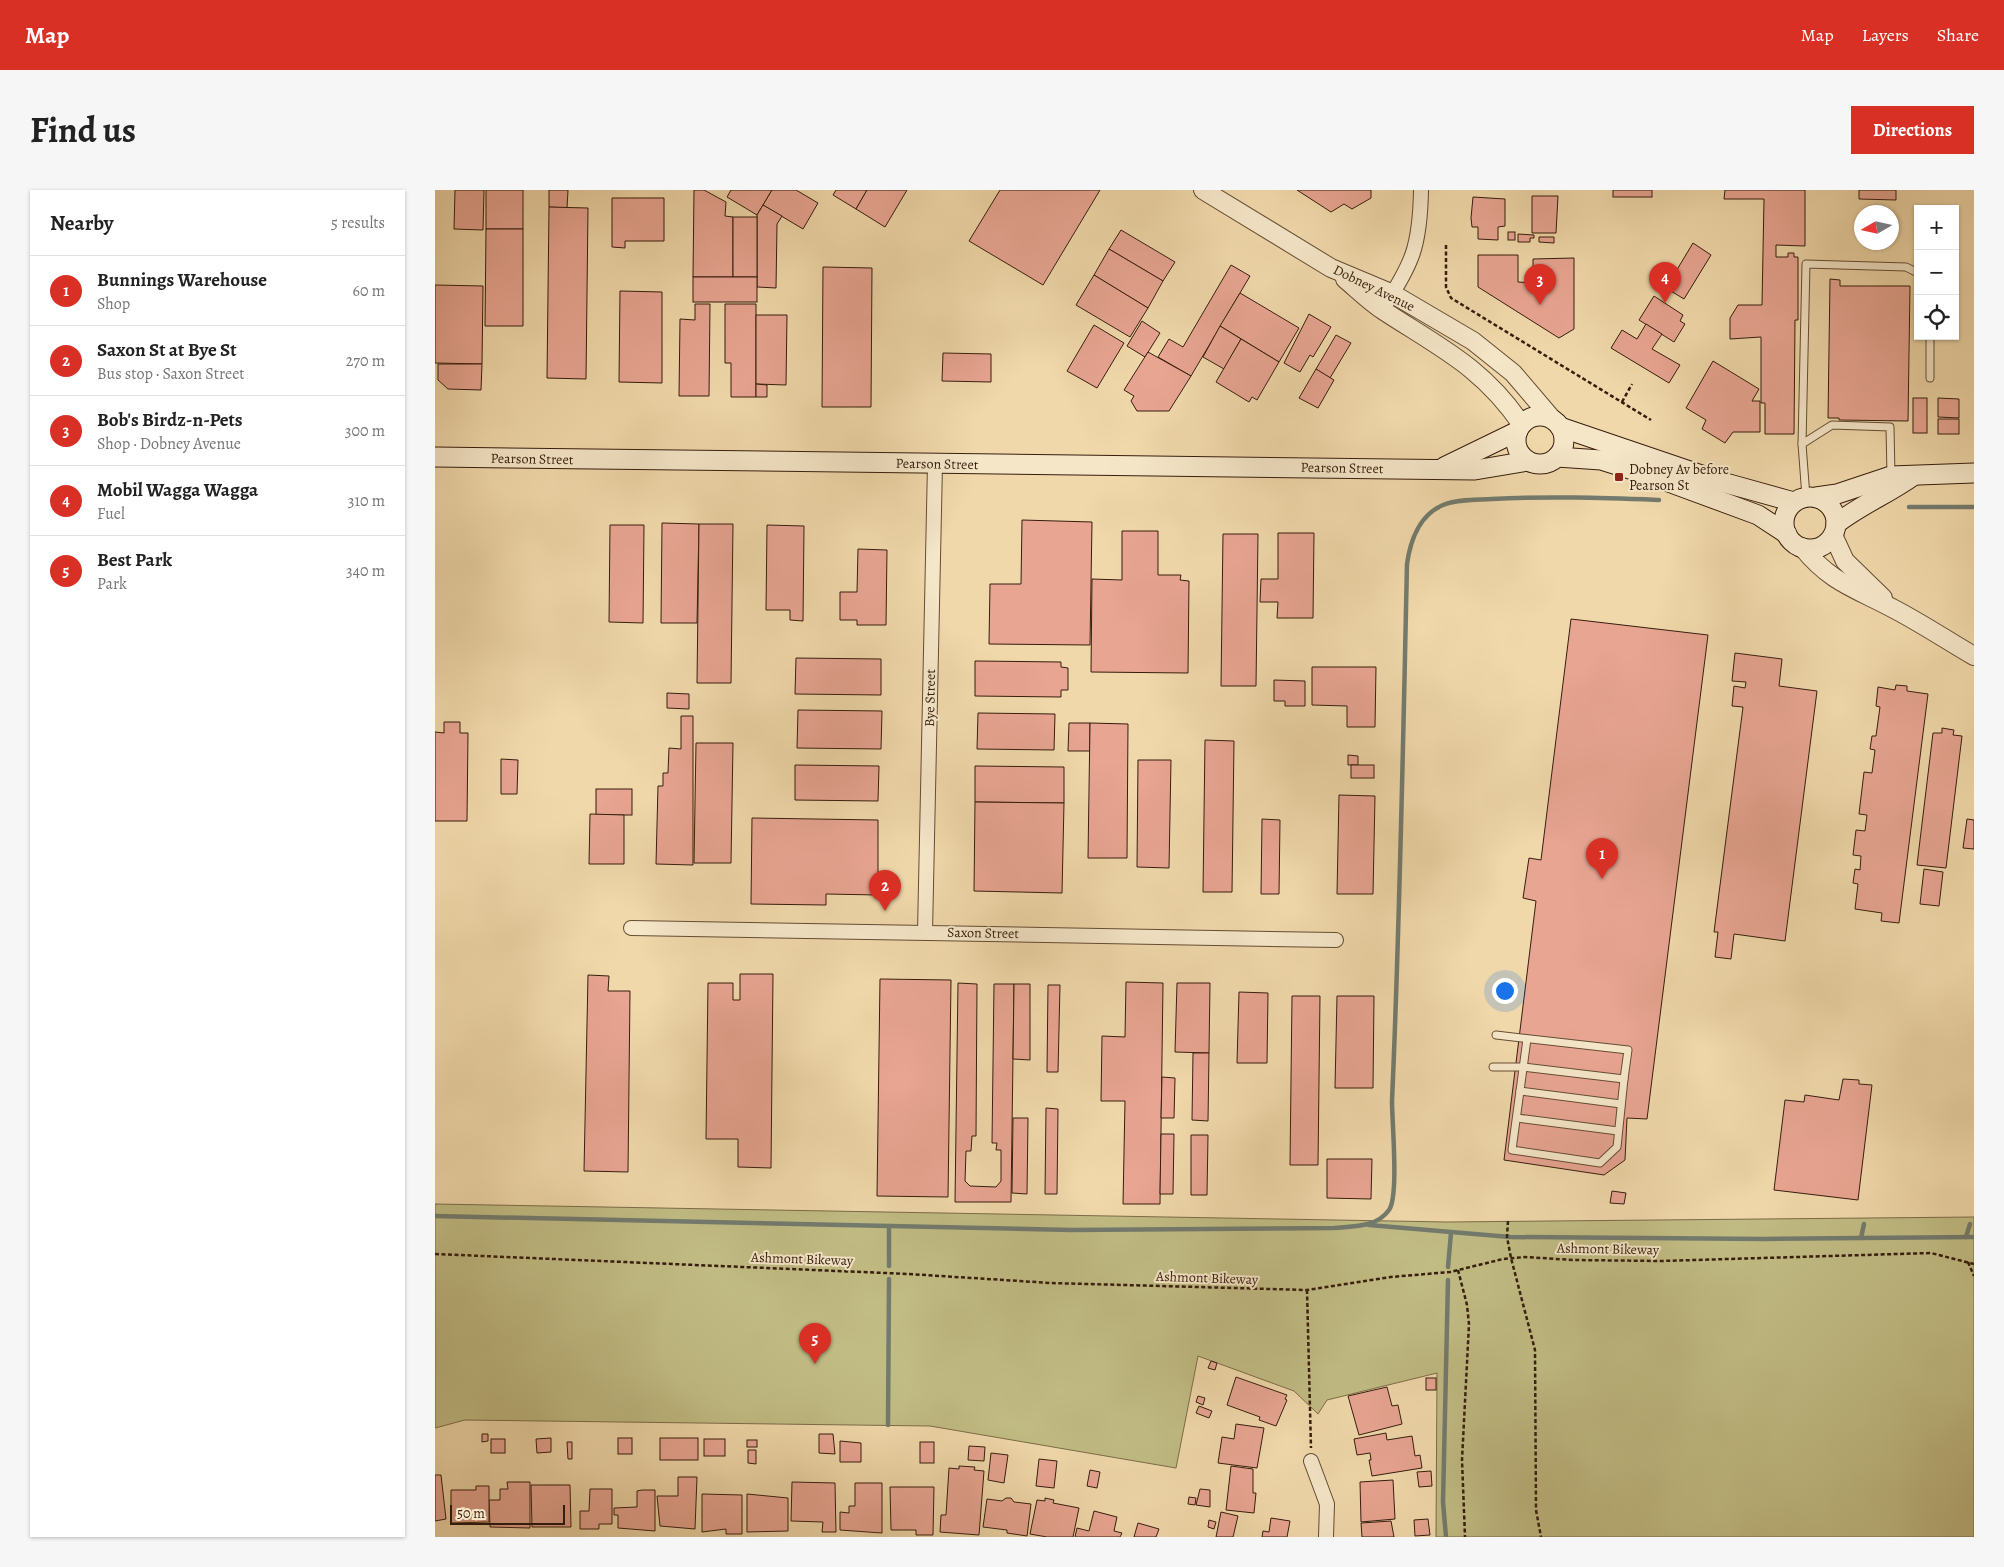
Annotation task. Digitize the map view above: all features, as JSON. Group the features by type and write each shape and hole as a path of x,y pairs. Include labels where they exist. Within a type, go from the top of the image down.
{"main road":[{"path":"1834,529 1831,507 1805,499 1722,482 1557,424 1548,418 1533,417 1520,428 1517,444 1528,461 1541,464 1557,457 1601,460 1655,477 1758,515 1787,534 1802,547 1809,549 1823,545 1834,529 1854,510 1893,491 1913,476"},
{"path":"1557,424 1563,442 1557,457"},
{"name":"Pearson Street","path":"1439,470 1520,428"},
{"name":"Pearson Street","path":"435,458 1439,470 1475,470 1528,461"},
{"path":"1787,534 1785,528 1786,514 1805,499 1837,494 1891,476 1974,473"}],"street":[{"name":"Dobney Avenue","path":"1203,190 1331,268 1393,294 1473,341 1526,387 1557,424"},
{"path":"1382,310 1411,262 1418,240 1421,190"},
{"path":"1331,268 1382,310 1433,340 1479,374 1496,391 1520,428"},
{"name":"Bye Street","path":"925,932 935,464"},
{"path":"1834,529 1845,561 1894,608"},
{"path":"1802,547 1829,576 1849,588 1894,608 1974,656"},
{"name":"Saxon Street","path":"631,928 1335,940"},
{"path":"1311,1461 1327,1504 1327,1537"}],"lane":[{"path":"1805,499 1802,444 1806,264 1906,267 1914,271"},
{"path":"1930,340 1930,378"},
{"path":"1802,444 1832,425 1890,427 1891,476"},
{"path":"1497,1035 1628,1050 1617,1147 1600,1163 1512,1150 1527,1039"},
{"path":"1493,1067 1523,1067 1624,1079"},
{"path":"1520,1091 1621,1104"},
{"path":"1517,1118 1618,1131"}],"path":[{"path":"1446,245 1446,287 1451,298 1651,420"},
{"path":"1622,402 1632,384"},
{"path":"1508,1221 1511,1258 1535,1350 1536,1510 1541,1537"},
{"name":"Ashmont Bikeway","path":"435,1254 909,1274 1051,1283 1307,1290 1391,1277 1458,1270 1511,1258 1661,1260 1931,1253 1974,1264"},
{"path":"1968,1262 1974,1276"},
{"path":"1458,1270 1467,1305 1469,1324 1462,1460 1465,1537"},
{"path":"1307,1290 1311,1461"}],"shaded area":[{"path":"435,1204 1447,1222 1974,1217 1974,1537 1436,1537 1437,1373 1327,1400 1318,1414 1294,1391 1198,1356 1176,1468 930,1426 465,1420 435,1428"}],"building":[{"path":"455,190 484,190 483,230 454,229"},
{"path":"486,190 523,190 523,229 486,229"},
{"path":"549,190 568,190 567,208 549,207"},
{"path":"694,190 704,190 726,202 725,216 733,217 733,277 693,277"},
{"path":"731,190 772,190 757,215 727,197"},
{"path":"772,190 796,190 818,203 803,229 763,205"},
{"path":"836,190 867,190 856,209 833,195"},
{"path":"867,190 907,190 885,227 856,209"},
{"path":"1000,190 1100,190 1043,285 969,241"},
{"path":"1297,190 1371,190 1371,198 1352,209 1344,204 1331,212"},
{"path":"1613,190 1652,190 1652,197 1613,197"},
{"path":"1725,190 1805,190 1805,246 1776,245 1776,257 1788,257 1788,253 1794,253 1794,257 1798,257 1798,320 1795,320 1794,434 1765,434 1765,403 1761,403 1761,337 1730,339 1730,318 1738,305 1762,305 1764,199 1724,199"},
{"path":"1859,190 1896,190 1896,200 1859,199"},
{"path":"1532,196 1558,196 1556,233 1532,233"},
{"path":"1473,197 1505,199 1505,226 1498,227 1498,240 1478,239 1478,227 1472,227"},
{"path":"612,198 664,198 664,241 625,241 625,248 612,247"},
{"path":"763,205 782,216 777,224 776,288 757,287 757,215"},
{"path":"549,207 588,208 586,379 547,378"},
{"path":"733,217 757,217 757,277 733,277"},
{"path":"486,229 523,229 523,326 485,326"},
{"path":"1121,230 1175,262 1163,281 1109,249"},
{"path":"1508,232 1515,232 1515,240 1508,240"},
{"path":"1518,234 1534,235 1534,238 1530,238 1530,242 1518,242"},
{"path":"1539,237 1554,237 1554,243 1539,242"},
{"path":"1693,243 1711,255 1684,299 1666,288"},
{"path":"1109,249 1163,281 1148,308 1094,275"},
{"path":"1478,255 1518,255 1518,282 1533,283 1533,259 1574,258 1574,329 1559,338 1478,287"},
{"path":"1231,265 1250,276 1191,376 1158,357 1169,339 1183,347"},
{"path":"823,267 872,268 871,407 822,407"},
{"path":"1094,275 1148,308 1130,337 1076,305"},
{"path":"693,277 757,277 757,302 693,302"},
{"path":"1830,279 1840,280 1840,286 1910,286 1908,421 1839,420 1839,418 1828,418"},
{"path":"435,285 483,286 482,364 435,363"},
{"path":"620,291 662,292 662,383 619,382"},
{"path":"1240,293 1299,328 1279,362 1220,326"},
{"path":"1654,296 1683,315 1680,321 1685,324 1674,342 1639,320"},
{"path":"695,304 710,304 709,396 679,396 680,319 695,320"},
{"path":"725,304 756,304 756,397 731,397 731,363 725,363"},
{"path":"1309,314 1331,327 1313,357 1310,355 1300,372 1284,363"},
{"path":"756,315 787,315 786,385 756,384"},
{"path":"1142,321 1160,333 1145,357 1127,346"},
{"path":"1646,324 1662,334 1652,349 1680,365 1669,383 1611,348 1622,330 1637,339"},
{"path":"1094,325 1124,343 1097,388 1067,371"},
{"path":"1220,326 1241,339 1224,369 1203,357"},
{"path":"1336,335 1351,343 1330,378 1316,369"},
{"path":"1241,339 1279,362 1257,400 1252,397 1249,402 1216,382"},
{"path":"1148,352 1191,376 1169,411 1137,411 1131,401 1134,396 1124,390"},
{"path":"943,353 991,354 991,382 942,381"},
{"path":"1713,361 1759,389 1752,401 1760,401 1760,432 1733,432 1725,443 1702,429 1706,420 1686,408"},
{"path":"438,364 482,364 481,390 448,389 438,380"},
{"path":"1316,369 1334,380 1318,408 1299,398"},
{"path":"756,384 767,385 767,397 756,397"},
{"path":"1913,398 1927,398 1927,433 1913,433"},
{"path":"1938,398 1959,399 1959,418 1938,417"},
{"path":"1938,419 1959,419 1959,434 1938,434"},
{"path":"1022,520 1092,522 1090,645 989,644 990,584 1021,584"},
{"path":"662,523 699,524 697,623 661,623"},
{"path":"699,524 733,524 731,683 697,683"},
{"path":"610,525 644,525 643,623 609,622"},
{"path":"767,525 804,526 803,621 790,620 790,610 766,610"},
{"path":"1122,531 1158,531 1158,575 1181,575 1180,580 1189,581 1188,673 1091,672 1092,579 1122,580"},
{"path":"1278,533 1314,533 1313,618 1277,618 1278,602 1260,602 1261,579 1278,579"},
{"path":"1223,534 1258,534 1256,686 1221,686"},
{"path":"858,549 887,550 886,625 857,625 857,620 840,620 840,592 857,592"},
{"path":"1571,619 1708,635 1647,1119 1627,1118 1625,1160 1604,1175 1504,1160 1536,901 1523,898 1529,858 1541,860"},
{"path":"1735,653 1782,659 1779,686 1817,691 1785,941 1734,934 1731,959 1715,957 1718,932 1714,932 1743,707 1732,706 1734,686 1745,688 1746,682 1732,681"},
{"path":"796,658 881,659 881,695 795,694"},
{"path":"975,661 1061,662 1061,667 1068,668 1068,690 1061,690 1061,697 975,696"},
{"path":"1312,667 1376,667 1375,727 1347,727 1347,706 1312,705"},
{"path":"1274,680 1305,681 1305,706 1285,706 1285,701 1274,701"},
{"path":"1896,685 1907,686 1907,691 1928,694 1899,923 1881,921 1882,913 1855,909 1858,884 1853,883 1855,869 1860,870 1861,856 1853,855 1856,830 1865,831 1867,815 1859,814 1864,772 1872,773 1875,750 1870,749 1872,736 1876,736 1880,707 1876,706 1878,687 1895,690"},
{"path":"667,693 689,694 689,709 667,708"},
{"path":"798,710 882,711 881,749 797,748"},
{"path":"978,713 1055,714 1054,750 977,749"},
{"path":"681,716 693,716 693,865 656,864 658,786 663,786 663,773 668,773 669,748 681,749"},
{"path":"444,722 460,722 460,733 468,733 467,821 435,821 435,732 444,733"},
{"path":"1069,723 1090,723 1090,751 1068,751"},
{"path":"1090,723 1128,724 1127,858 1088,858"},
{"path":"1942,728 1954,730 1953,735 1962,736 1946,868 1917,865 1933,733 1942,733"},
{"path":"1205,740 1234,741 1232,892 1203,892"},
{"path":"696,743 733,743 731,863 694,863"},
{"path":"1348,755 1358,756 1358,765 1348,765"},
{"path":"501,759 518,760 517,794 501,794"},
{"path":"1138,760 1171,760 1169,868 1137,867"},
{"path":"795,765 879,766 878,801 795,800"},
{"path":"1351,765 1374,765 1374,778 1351,778"},
{"path":"975,766 1064,767 1064,803 975,802"},
{"path":"596,789 632,789 632,815 596,815"},
{"path":"1339,795 1375,796 1373,894 1337,894"},
{"path":"975,802 1064,803 1062,893 974,891"},
{"path":"590,814 624,815 624,864 589,864"},
{"path":"752,818 878,820 878,895 826,894 826,905 751,904"},
{"path":"1262,819 1280,820 1279,894 1261,894"},
{"path":"1967,819 1974,820 1974,849 1963,848"},
{"path":"1924,869 1943,872 1939,906 1920,904"},
{"path":"740,974 773,974 771,1168 738,1167 738,1139 706,1139 708,983 733,983 733,1000 740,1000"},
{"path":"588,975 609,976 608,991 630,991 628,1172 584,1171"},
{"path":"880,979 951,980 948,1197 877,1196"},
{"path":"1126,982 1163,983 1160,1204 1123,1204 1125,1101 1101,1101 1102,1036 1125,1037"},
{"path":"958,983 977,984 976,1136 972,1136 971,1151 966,1151 965,1181 970,1186 996,1187 1001,1181 1001,1150 996,1150 997,1143 992,1143 994,984 1014,984 1011,1202 955,1202"},
{"path":"1177,983 1210,983 1209,1053 1175,1052"},
{"path":"1014,984 1030,984 1030,1060 1013,1059"},
{"path":"1048,985 1060,985 1058,1072 1047,1072"},
{"path":"1239,992 1268,993 1267,1063 1237,1063"},
{"path":"1292,996 1320,996 1318,1165 1290,1165"},
{"path":"1337,996 1374,996 1373,1088 1335,1088"},
{"path":"1193,1053 1209,1053 1208,1121 1192,1120"},
{"path":"1162,1077 1175,1078 1174,1118 1161,1118"},
{"path":"1843,1079 1859,1080 1859,1084 1872,1085 1858,1200 1774,1190 1785,1100 1804,1102 1805,1095 1839,1100"},
{"path":"1046,1108 1058,1109 1057,1194 1045,1194"},
{"path":"1013,1118 1028,1118 1027,1194 1012,1193"},
{"path":"1161,1134 1174,1134 1173,1194 1160,1194"},
{"path":"1191,1135 1208,1135 1207,1195 1191,1195"},
{"path":"1327,1159 1372,1159 1371,1199 1327,1198"},
{"path":"1612,1191 1626,1193 1624,1204 1610,1203"},
{"path":"1211,1361 1217,1363 1215,1370 1208,1368"},
{"path":"1236,1377 1287,1395 1285,1399 1287,1400 1276,1426 1259,1420 1260,1417 1227,1405"},
{"path":"1426,1378 1436,1378 1436,1390 1426,1390"},
{"path":"1387,1387 1392,1406 1398,1405 1402,1424 1359,1435 1348,1396"},
{"path":"1198,1396 1205,1398 1203,1405 1196,1402"},
{"path":"1199,1406 1212,1411 1209,1418 1196,1413"},
{"path":"1236,1424 1264,1428 1257,1468 1218,1463 1222,1437 1234,1439"},
{"path":"1386,1433 1387,1440 1412,1436 1415,1456 1420,1455 1422,1468 1372,1476 1369,1460 1371,1460 1370,1453 1357,1455 1354,1439"},
{"path":"482,1434 488,1434 488,1441 482,1442"},
{"path":"819,1434 833,1434 835,1454 819,1453"},
{"path":"551,1438 551,1452 537,1453 536,1439"},
{"path":"618,1438 632,1438 632,1454 618,1454"},
{"path":"660,1438 698,1438 698,1460 660,1460"},
{"path":"491,1439 505,1439 505,1453 491,1453"},
{"path":"704,1439 725,1439 725,1456 704,1456"},
{"path":"747,1440 757,1440 757,1447 747,1447"},
{"path":"840,1441 861,1443 861,1462 840,1462"},
{"path":"567,1442 572,1442 572,1459 568,1459"},
{"path":"920,1442 934,1442 934,1463 920,1463"},
{"path":"969,1446 985,1447 984,1461 968,1460"},
{"path":"748,1450 756,1450 756,1464 748,1463"},
{"path":"991,1453 1008,1455 1004,1483 988,1480"},
{"path":"1039,1459 1057,1461 1054,1488 1036,1486"},
{"path":"959,1466 975,1467 974,1470 984,1471 979,1535 940,1532 941,1515 946,1515 949,1468 959,1469"},
{"path":"1231,1466 1253,1469 1253,1493 1256,1493 1254,1513 1226,1510"},
{"path":"1090,1470 1100,1472 1097,1488 1087,1486"},
{"path":"1431,1471 1432,1486 1419,1487 1417,1472"},
{"path":"435,1475 441,1475 446,1519 435,1521"},
{"path":"678,1477 697,1477 695,1529 660,1526 657,1496 678,1496"},
{"path":"1393,1480 1395,1519 1361,1522 1360,1482"},
{"path":"507,1482 530,1482 530,1528 490,1527 489,1500 500,1500 500,1489 508,1489"},
{"path":"792,1482 835,1483 836,1532 822,1532 823,1522 791,1521"},
{"path":"855,1483 882,1483 882,1533 840,1530 840,1512 849,1513 849,1506 855,1506"},
{"path":"531,1485 570,1485 571,1527 532,1527"},
{"path":"476,1486 489,1486 489,1522 451,1523 451,1490 476,1490"},
{"path":"890,1487 934,1487 933,1535 916,1535 916,1530 891,1530"},
{"path":"590,1489 612,1489 612,1524 599,1524 599,1529 580,1529 580,1511 589,1511"},
{"path":"1200,1489 1210,1490 1210,1507 1196,1505"},
{"path":"655,1490 655,1531 618,1528 618,1515 614,1515 614,1508 637,1507 637,1491"},
{"path":"702,1494 742,1495 742,1534 726,1534 726,1529 702,1532"},
{"path":"747,1494 788,1498 788,1531 747,1532"},
{"path":"1189,1497 1196,1498 1195,1505 1188,1504"},
{"path":"1006,1498 1011,1498 1014,1502 1031,1504 1027,1536 1007,1533 1007,1530 983,1527 987,1499 1002,1501"},
{"path":"1045,1498 1054,1500 1053,1503 1079,1508 1073,1537 1047,1537 1030,1534 1037,1500 1045,1501"},
{"path":"1094,1511 1117,1517 1114,1531 1122,1533 1120,1537 1075,1537 1077,1528 1089,1531"},
{"path":"1221,1512 1238,1516 1233,1537 1216,1537"},
{"path":"1271,1518 1290,1521 1287,1537 1262,1537 1263,1531 1269,1532"},
{"path":"1428,1519 1430,1535 1415,1536 1414,1520"},
{"path":"1209,1520 1216,1522 1214,1529 1208,1527"},
{"path":"1391,1521 1394,1537 1362,1537 1361,1523"},
{"path":"1138,1523 1159,1529 1156,1537 1134,1537"}],"waterway":[{"path":"435,1216 1072,1230 1334,1228 1364,1225 1378,1220 1389,1210 1394,1190 1392,1101 1407,564 1413,538 1428,515 1443,505 1454,502 1534,498 1659,500"},
{"path":"1909,507 1974,507"},
{"path":"1861,1238 1864,1224"},
{"path":"1966,1237 1970,1224"},
{"path":"1369,1225 1510,1237 1764,1239 1974,1237"},
{"path":"889,1226 889,1266"},
{"path":"1448,1267 1451,1233"},
{"path":"888,1425 889,1279"},
{"path":"1446,1537 1443,1502 1448,1280"}],"place":[{"name":"Mobil Wagga Wagga","path":"1665,303"},
{"name":"Bob's Birdz-n-Pets","path":"1540,305"},
{"name":"Dobney Av before Pearson St","path":"1619,477"},
{"name":"Bunnings Warehouse","path":"1602,879"},
{"name":"Saxon St at Bye St","path":"885,911"},
{"name":"Best Park","path":"815,1364"}]}
